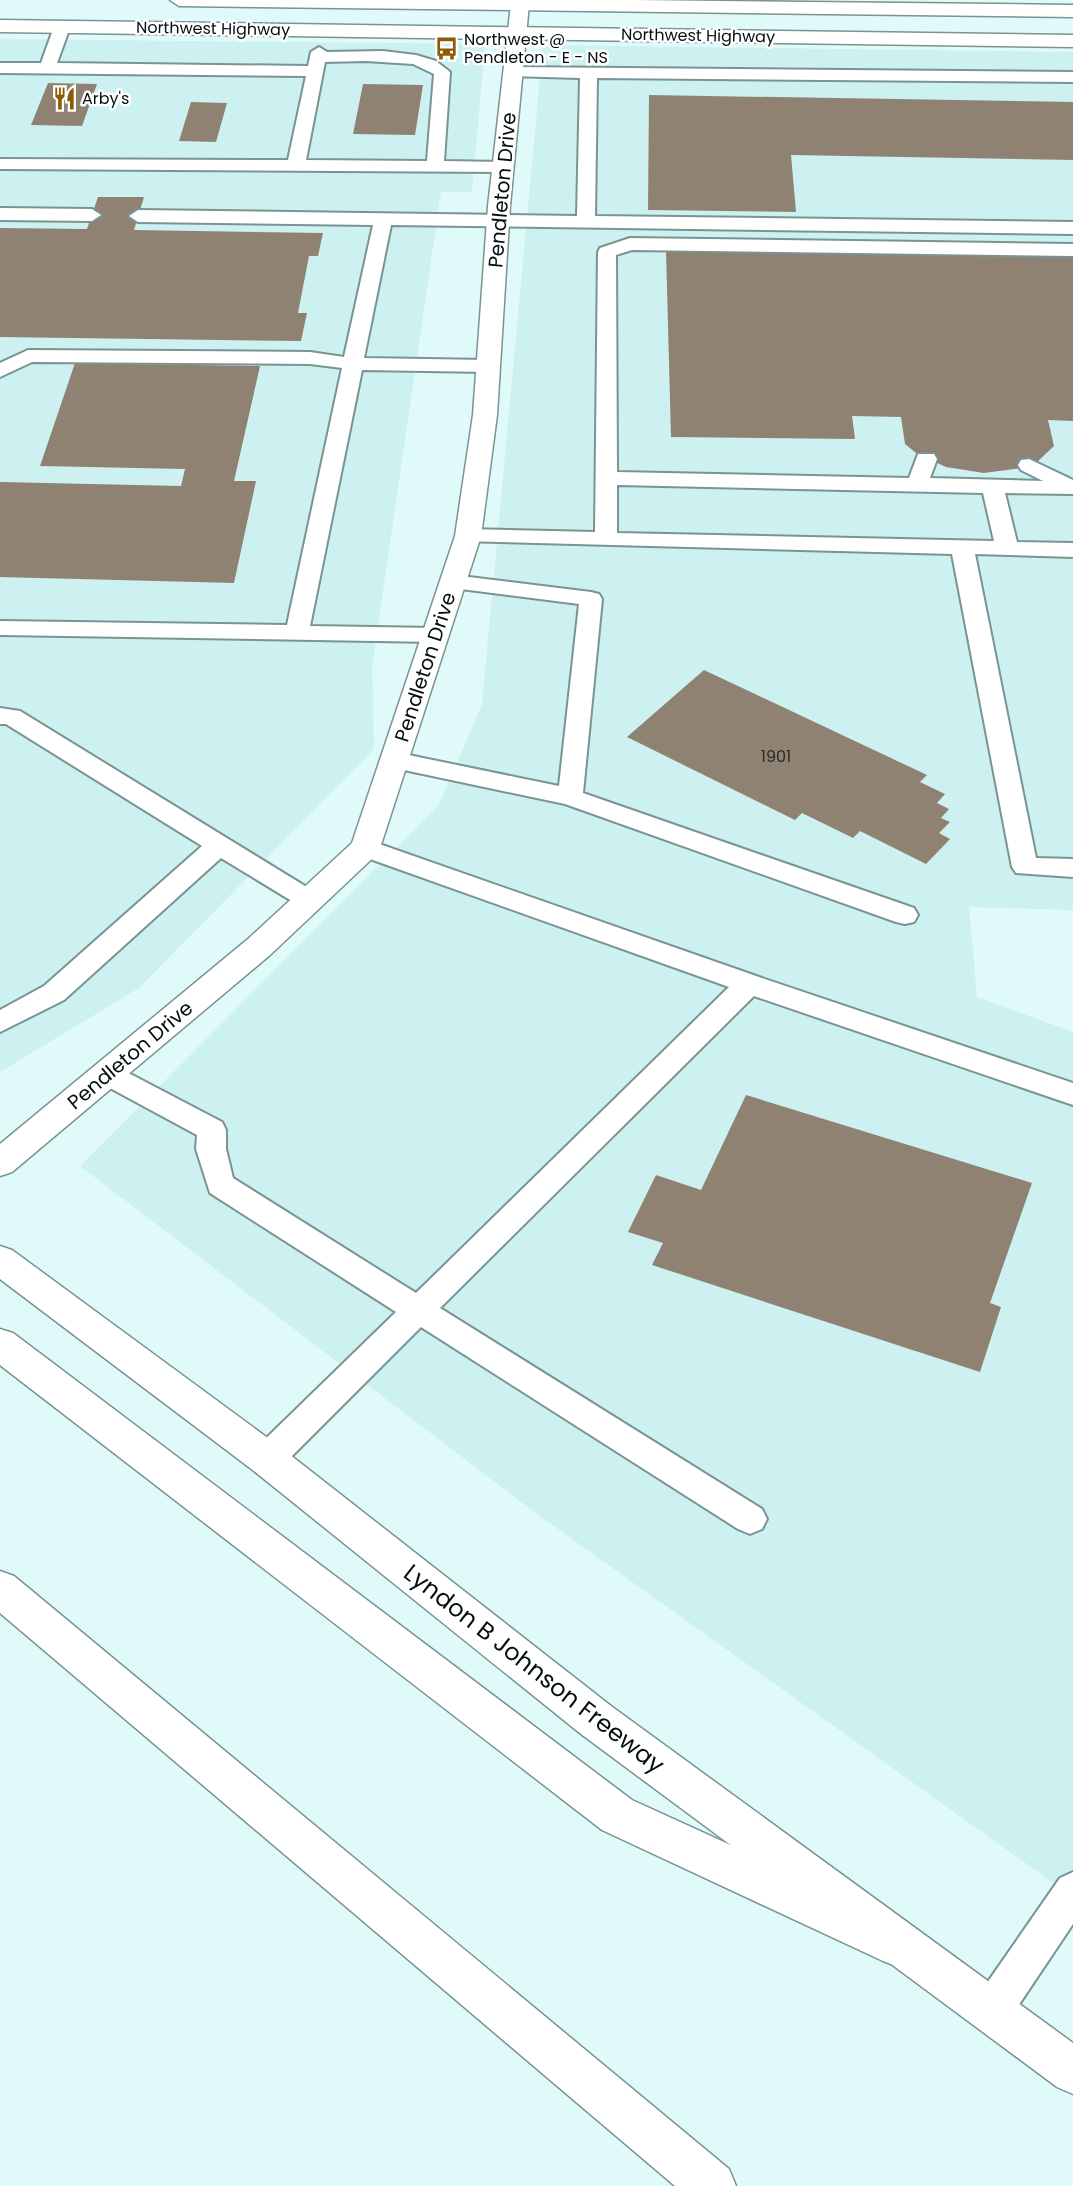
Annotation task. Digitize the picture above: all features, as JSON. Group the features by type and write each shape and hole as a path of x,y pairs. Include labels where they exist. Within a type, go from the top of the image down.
{"main road":[{"name":"Northwest Highway","path":"179,0 1028,5 1073,10"},
{"name":"Pendleton Drive","path":"0,1163 260,947 365,848 468,536 484,415 498,221 520,2"},
{"name":"Northwest Highway","path":"0,26 66,18 324,30 1073,41"},
{"name":"Lyndon B Johnson Freeway","path":"0,1260 267,1459 596,1720 1073,2071"},
{"path":"0,1344 617,1815 899,1944"},
{"path":"0,1589 712,2186"}],"lane":[{"path":"47,69 66,18"},
{"path":"296,166 324,30"},
{"path":"0,68 316,64 415,59 431,63 441,72 442,94 435,166"},
{"path":"514,72 1073,77"},
{"path":"586,222 589,73"},
{"path":"0,164 503,167"},
{"path":"0,214 92,215"},
{"path":"138,216 1073,228"},
{"path":"297,632 383,219"},
{"path":"606,540 607,252 630,244 1073,250"},
{"path":"0,371 28,356 310,358 353,364 488,366"},
{"path":"916,485 926,459"},
{"path":"1029,465 1072,488"},
{"path":"606,478 1072,488"},
{"path":"993,487 1007,549"},
{"path":"468,536 1073,550"},
{"path":"962,547 1025,867 1073,868"},
{"path":"453,582 591,599 570,797"},
{"path":"0,628 436,634"},
{"path":"0,716 11,716 309,900"},
{"path":"394,760 570,797 905,915"},
{"path":"0,1022 54,993 219,845"},
{"path":"365,848 749,984 1073,1094"},
{"path":"267,1459 749,984"},
{"path":"107,1074 212,1130 211,1149 220,1185 750,1519"},
{"path":"992,2010 1073,1891"}],"shaded area":[{"path":"0,39 485,44 472,192 441,192 372,667 374,749 139,988 0,1072"},
{"path":"543,45 1073,52 1073,910 969,907 977,997 1073,1032 1073,1897 537,1514 80,1166 439,805 482,704"}],"building":[{"path":"48,83 97,84 82,126 31,125"},
{"path":"363,84 423,85 415,135 353,134"},
{"path":"649,95 1073,102 1073,160 791,155 796,212 648,210"},
{"path":"191,102 227,103 216,142 179,141"},
{"path":"98,197 144,197 134,230 323,233 318,256 309,256 298,313 307,313 301,341 0,337 0,228 87,229"},
{"path":"666,251 1073,256 1073,421 1048,420 1054,446 1036,463 1021,468 984,473 946,467 916,453 905,444 901,417 852,416 855,439 671,437"},
{"path":"75,363 260,366 234,481 256,481 234,583 0,577 0,482 181,486 185,469 40,466"},
{"path":"704,670 927,775 920,782 945,794 937,803 949,809 941,818 950,822 939,833 950,839 926,864 860,831 853,838 802,813 795,820 627,737"},
{"path":"746,1095 1032,1183 990,1303 1001,1307 980,1372 652,1265 663,1243 628,1232 656,1175 701,1190"}],"place":[{"name":"Northwest @ Pendleton - E - NS","path":"446,48"},
{"name":"Arby's","path":"64,98"}]}
